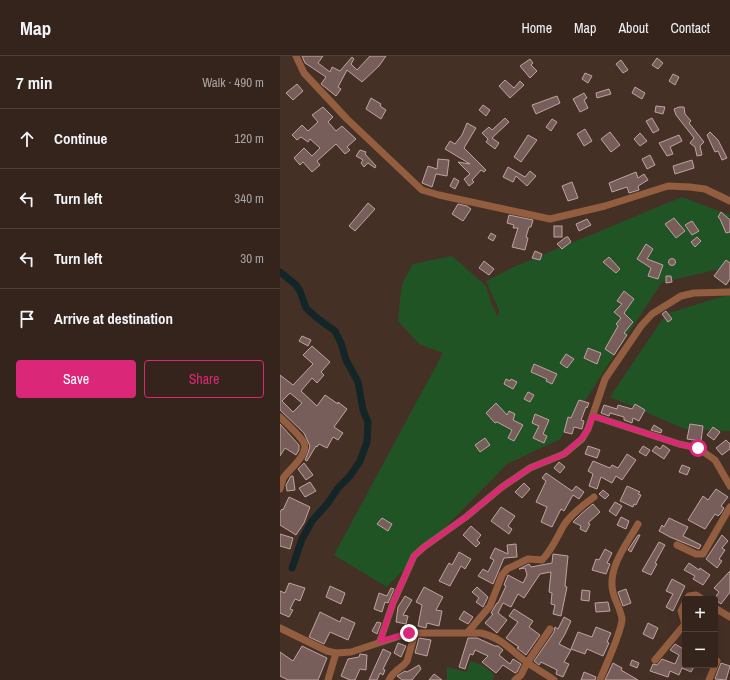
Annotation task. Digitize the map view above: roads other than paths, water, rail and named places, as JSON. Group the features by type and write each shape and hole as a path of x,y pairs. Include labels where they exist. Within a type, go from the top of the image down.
{"street":[{"path":"296,56 304,73 321,92 347,119 422,190 550,219 605,206 668,186 706,189 730,201"},
{"path":"380,641 393,603 414,556 424,547 466,517 502,487 530,468 564,454 582,438 588,429 605,379 641,326 652,314 681,296 694,293 730,292"},
{"path":"593,416 679,444 698,448 715,460 730,486"},
{"path":"280,417 305,444 305,448 296,465 283,478 280,489"},
{"path":"468,632 490,606 502,575 512,566 528,559 542,560 549,552 565,524 574,513 594,497"},
{"path":"677,546 696,554 702,554 730,507"},
{"path":"600,680 622,619 611,583 613,572 621,554 638,524"},
{"path":"718,610 730,617"},
{"path":"280,628 327,651 336,653 351,652 380,641 409,633 468,632 490,635 504,642 527,663 554,680"},
{"path":"655,660 682,628"},
{"path":"515,680 521,676 527,663 550,629"},
{"path":"388,680 394,670 407,661 415,633"},
{"path":"328,680 336,653"},
{"path":"709,680 715,668"}],"waterway":[{"path":"280,272 296,285 300,291 306,308 335,331 341,343 346,360 358,382 363,410 368,422 367,442 360,461 350,476 338,488 328,503 312,521 302,539 292,568"}]}
